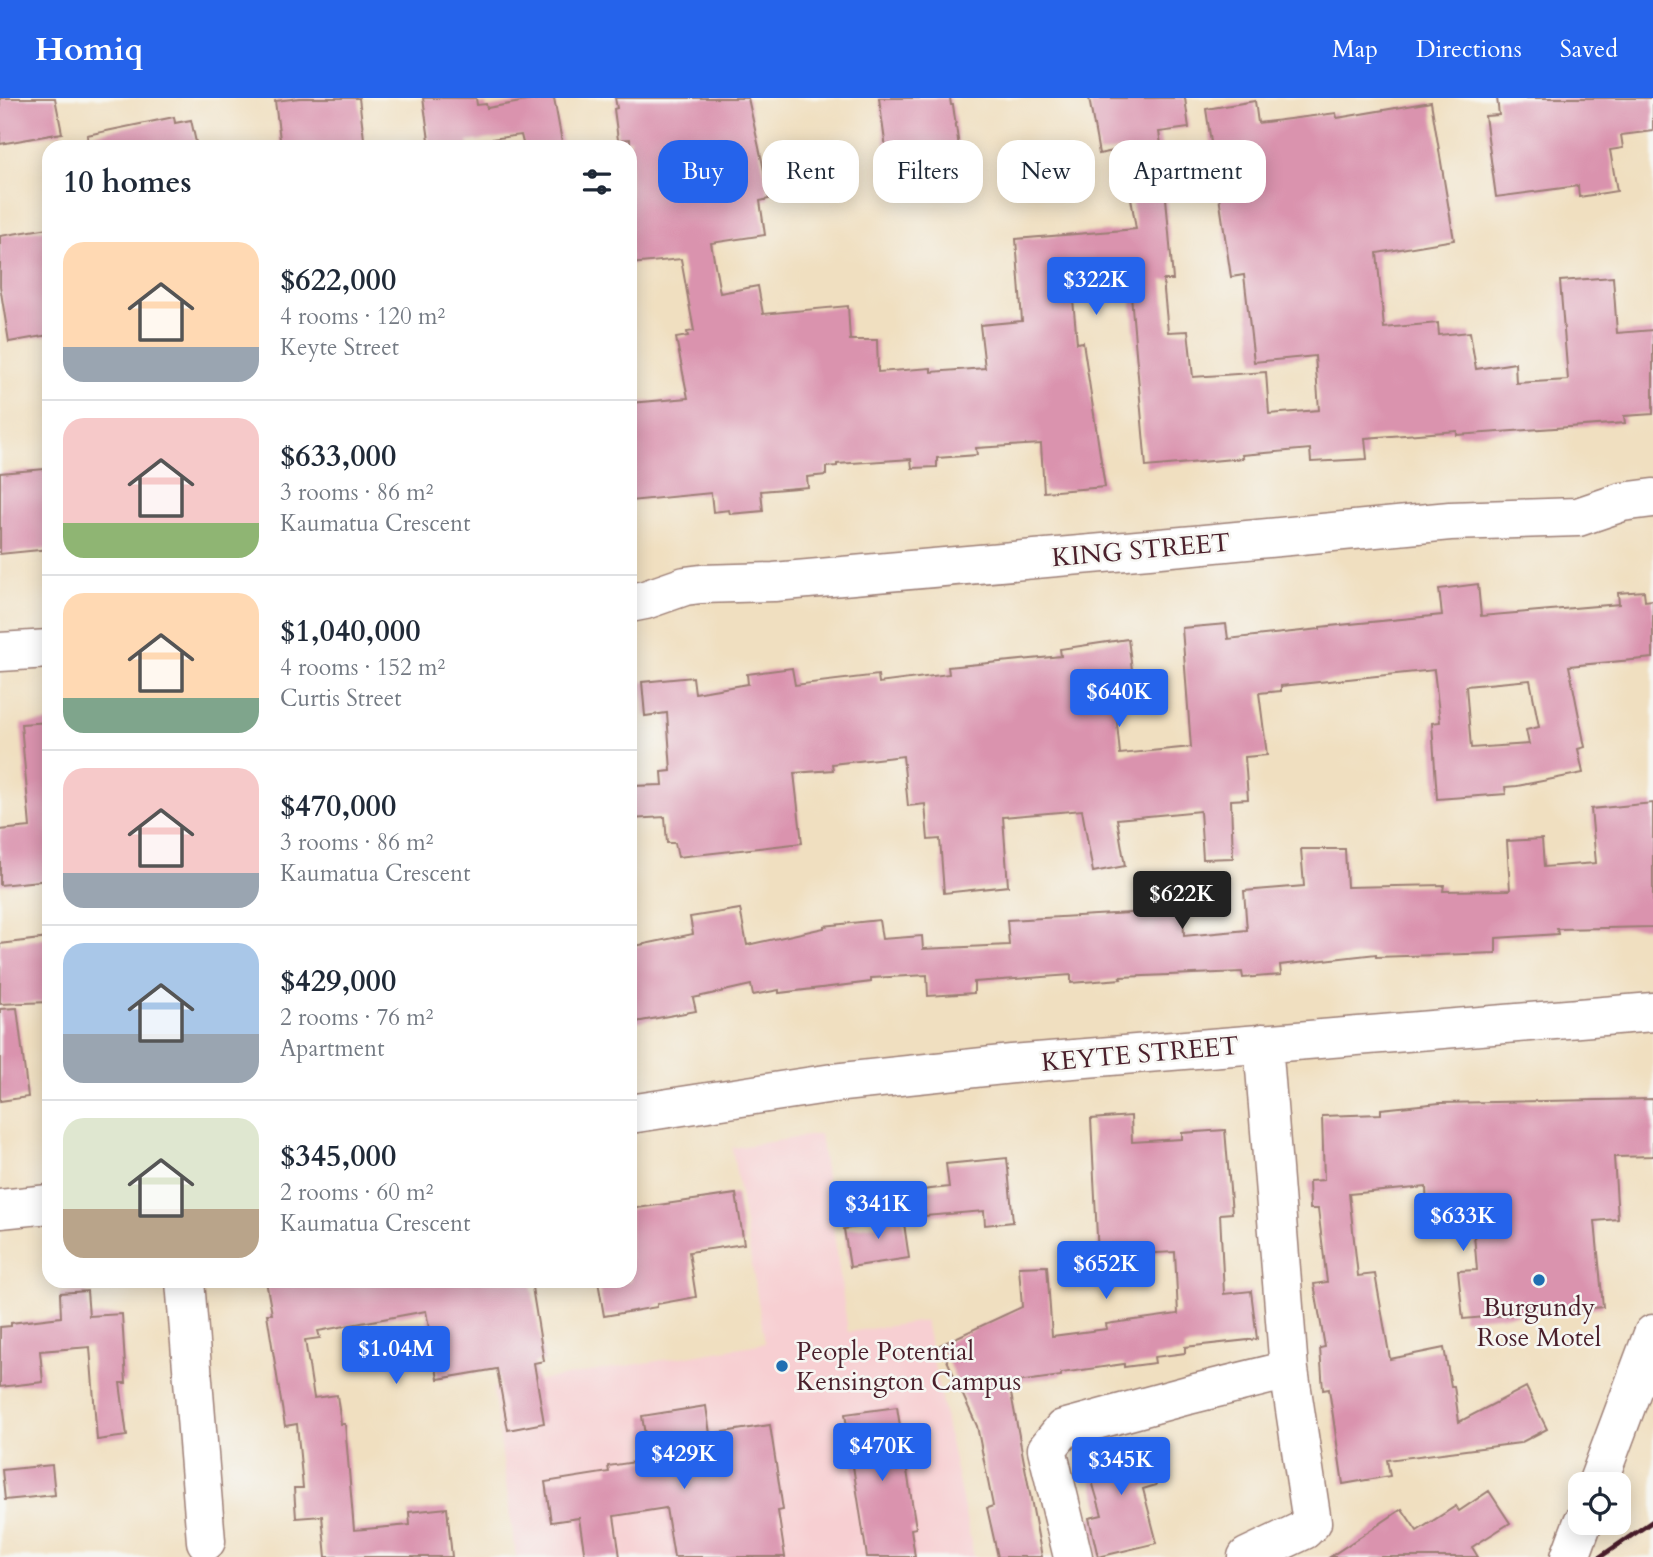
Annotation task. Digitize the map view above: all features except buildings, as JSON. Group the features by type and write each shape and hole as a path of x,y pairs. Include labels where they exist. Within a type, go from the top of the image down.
{"street":[{"name":"KING STREET","path":"637,602 685,586 701,584 774,582 1450,521 1578,517 1622,502 1653,498"},
{"path":"0,652 42,649"},
{"name":"KEYTE STREET","path":"637,1113 833,1083 1012,1064 1653,1012"},
{"path":"1247,1557 1304,1530 1312,1522 1289,1370 1263,1043"},
{"path":"0,1209 42,1205"},
{"path":"186,1288 206,1541"},
{"path":"1601,1472 1653,1334"},
{"path":"1073,1557 1047,1449 1063,1429 1289,1370"},
{"path":"1570,1557 1578,1535"}],"shaded area":[{"name":"People Potential Kensington Campus","path":"820,1134 848,1332 925,1321 974,1557 516,1557 493,1388 765,1343 732,1148"}],"railway":[{"path":"1600,1557 1653,1521"}],"place":[{"name":"Burgundy Rose Motel","path":"1539,1280"},
{"name":"People Potential Kensington Campus","path":"782,1366"}]}
